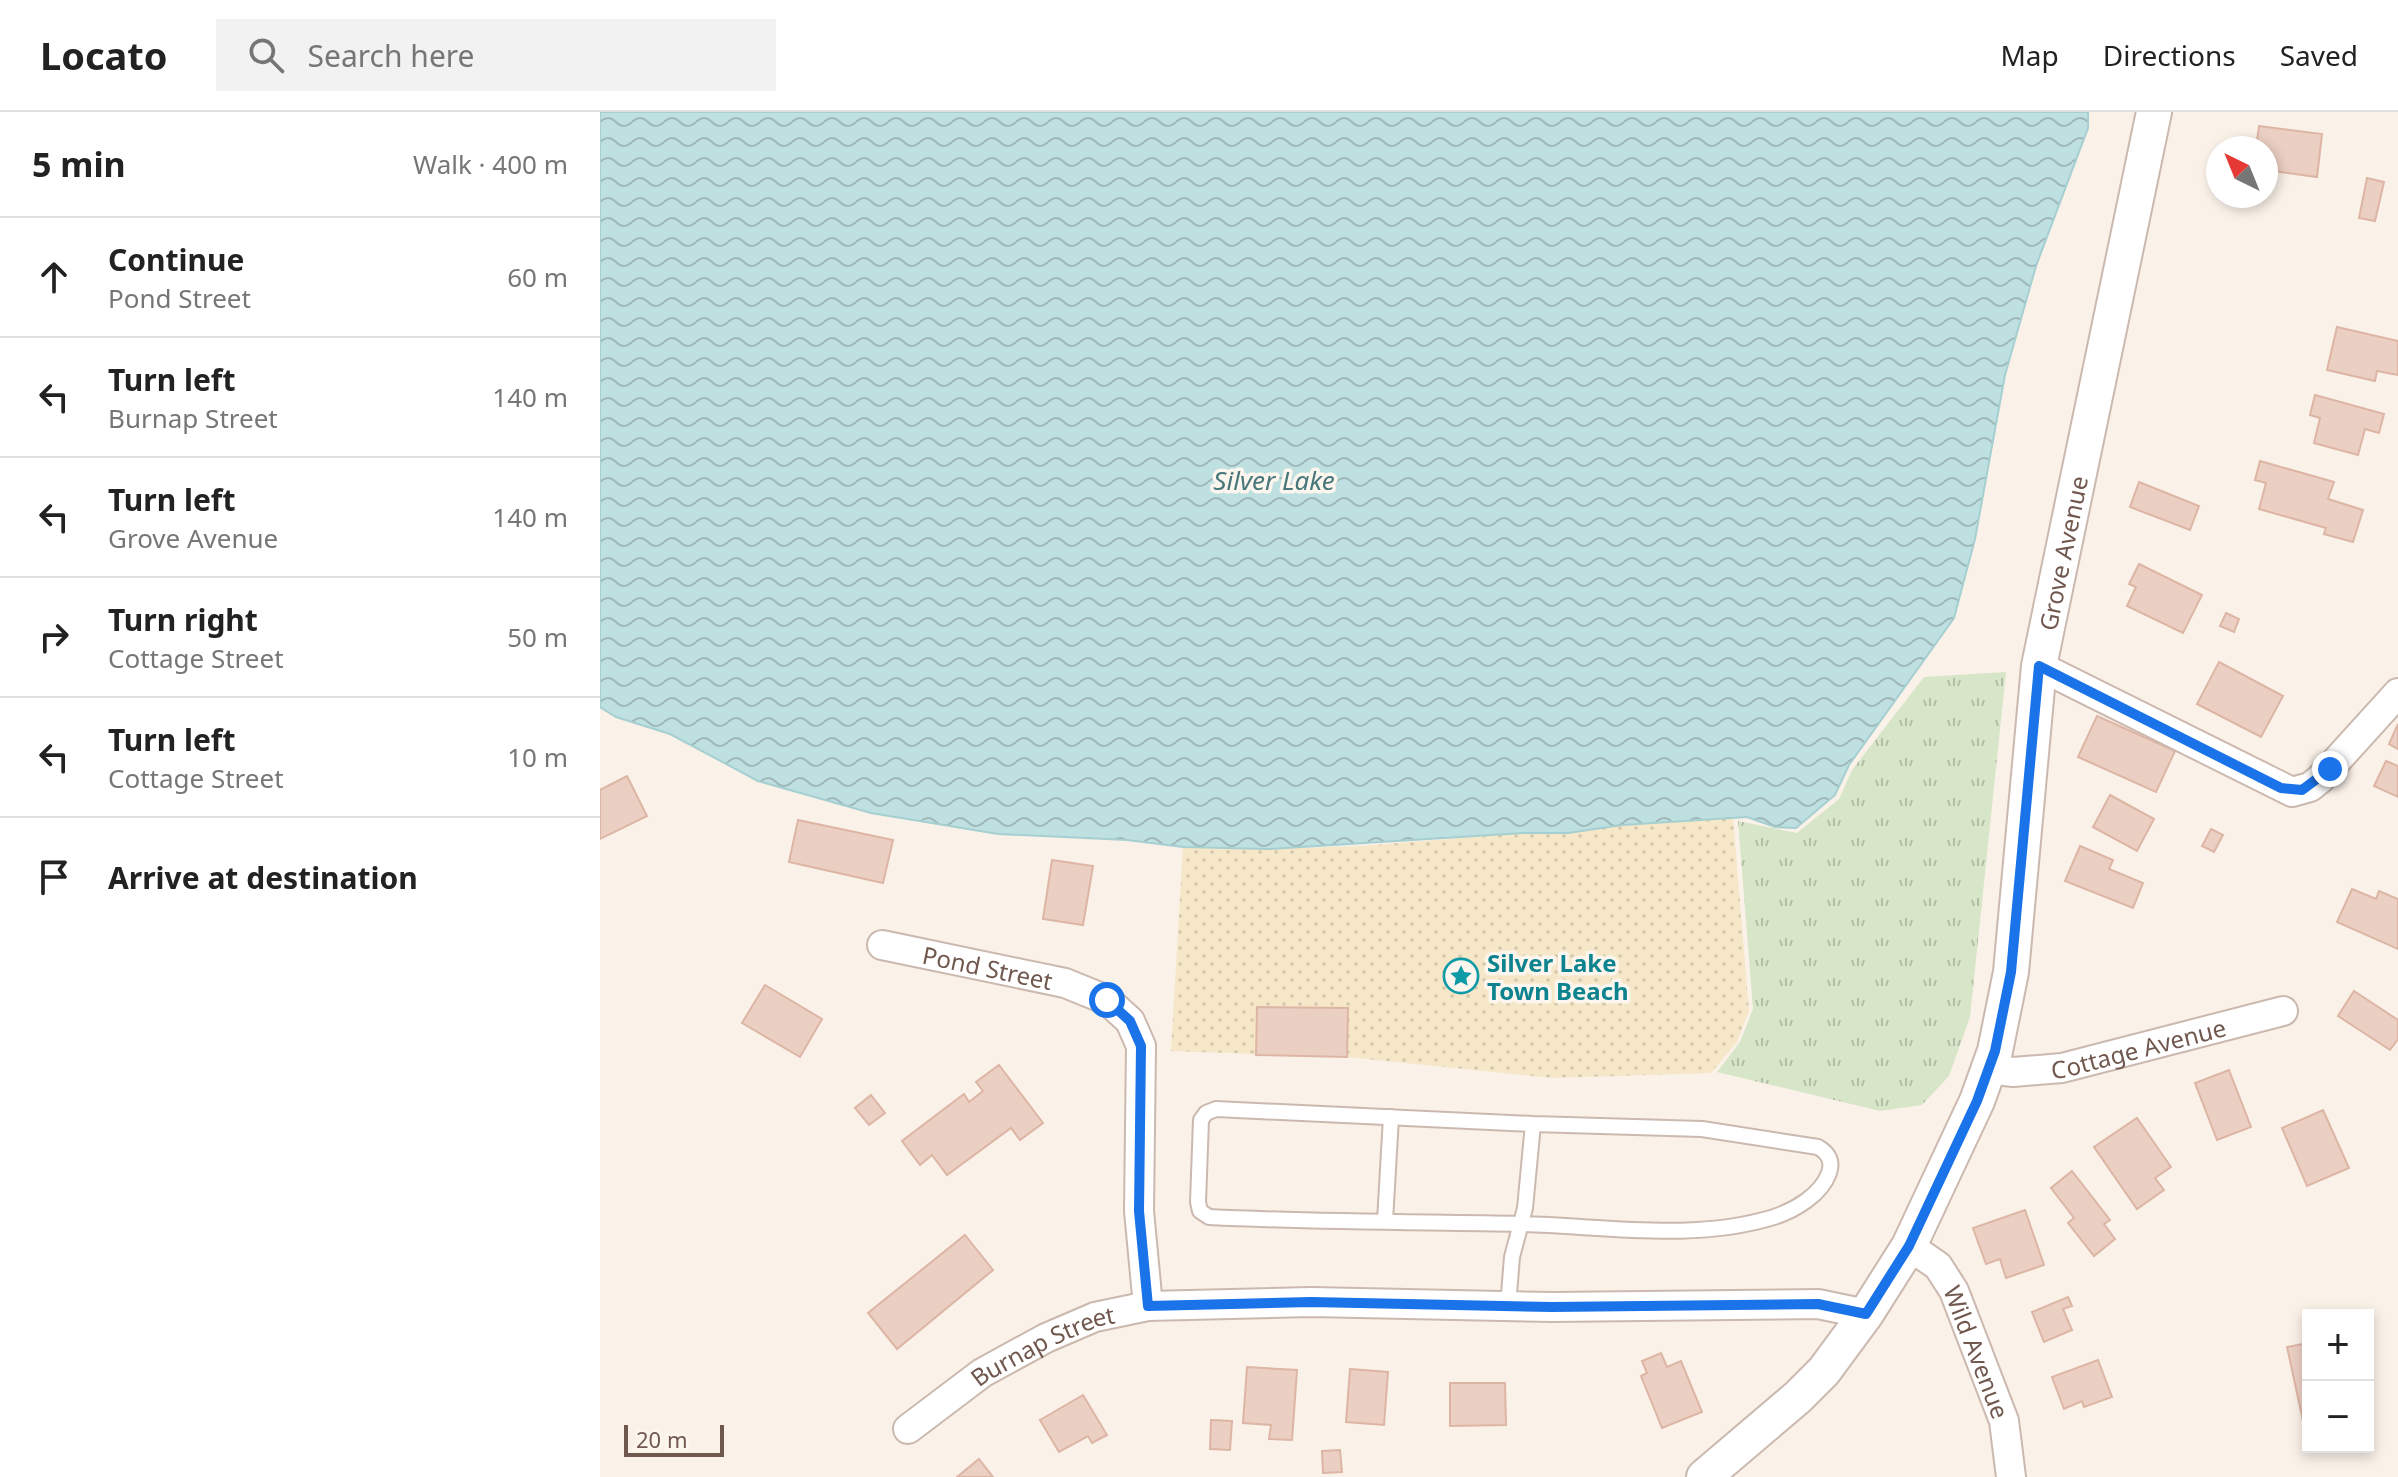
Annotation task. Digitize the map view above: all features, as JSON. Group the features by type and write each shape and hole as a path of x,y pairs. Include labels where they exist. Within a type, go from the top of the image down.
{"street":[{"name":"Grove Avenue","path":"1704,1477 1824,1371 1866,1314 1909,1246 1989,1069 2011,972 2039,666 2154,112"},
{"path":"2039,666 2292,792 2310,787 2320,779 2398,693"},
{"name":"Pond Street","path":"882,945 1065,983 1107,1000 1130,1021 1141,1046 1139,1211 1148,1306"},
{"name":"Cottage Avenue","path":"1989,1069 2034,1072 2062,1068 2283,1011"},
{"name":"Wild Avenue","path":"1909,1246 1938,1266 1954,1291 2004,1421 2011,1477"},
{"name":"Burnap Street","path":"908,1429 982,1373 1046,1338 1095,1317 1148,1306 1311,1302 1508,1306 1818,1304 1866,1314"}],"lane":[{"path":"1216,1109 1533,1124 1719,1131 1818,1147 1829,1158 1830,1167 1819,1189 1795,1209 1695,1231 1204,1215 1198,1202 1201,1124 1204,1115 1216,1109"},
{"path":"1385,1221 1391,1117"},
{"path":"1508,1306 1512,1257 1522,1224 1533,1124"}],"green space":[{"path":"2006,672 1970,1017 1949,1076 1922,1105 1880,1111 1717,1072 1740,1042 1753,1009 1738,821 1797,833 1839,799 1852,770 1924,677"}],"sand":[{"name":"Silver Lake Town Beach","path":"1733,818 1749,1011 1737,1042 1711,1073 1553,1078 1347,1057 1171,1051 1183,847 1270,849 1362,846 1523,833 1568,833 1622,825"}],"water":[{"name":"Silver Lake","path":"600,112 2088,112 2088,128 2036,266 2005,375 1975,539 1954,618 1849,765 1835,795 1796,828 1775,827 1747,817 1622,825 1568,833 1523,833 1270,849 1183,847 1127,840 998,834 871,813 758,781 670,734 616,717 600,707"}],"building":[{"path":"2259,126 2322,134 2317,177 2278,172 2278,136 2258,136"},
{"path":"2367,178 2384,182 2375,221 2359,218"},
{"path":"2337,327 2398,341 2398,375 2377,371 2375,381 2327,370"},
{"path":"2315,395 2384,414 2379,433 2365,429 2358,455 2314,443 2320,418 2310,415"},
{"path":"2260,461 2334,482 2328,499 2363,510 2353,542 2324,534 2326,528 2259,509 2266,483 2255,480"},
{"path":"2139,482 2199,506 2190,530 2130,507"},
{"path":"2139,564 2202,595 2183,633 2127,606 2136,587 2129,584"},
{"path":"2226,613 2239,619 2234,632 2220,626"},
{"path":"2219,662 2283,696 2261,737 2197,704"},
{"path":"2097,716 2175,751 2156,792 2078,757"},
{"path":"2398,724 2398,749 2389,744"},
{"path":"2386,761 2398,766 2398,797 2374,786"},
{"path":"627,776 647,816 600,839 600,790"},
{"path":"2110,795 2154,819 2137,851 2093,827"},
{"path":"798,820 893,840 883,883 789,862"},
{"path":"2211,829 2223,835 2214,852 2202,846"},
{"path":"2080,846 2113,860 2109,869 2143,883 2133,908 2065,881"},
{"path":"1052,860 1093,866 1083,925 1043,919"},
{"path":"2352,889 2376,899 2379,891 2398,899 2398,949 2337,922"},
{"path":"765,985 822,1019 800,1057 742,1023"},
{"path":"2354,991 2398,1020 2398,1039 2390,1050 2338,1016"},
{"path":"1257,1007 1348,1008 1347,1057 1256,1055"},
{"path":"999,1065 1043,1123 1020,1140 1011,1128 947,1175 932,1155 920,1165 902,1141 964,1094 969,1102 983,1091 976,1082"},
{"path":"2229,1070 2251,1127 2217,1140 2195,1083"},
{"path":"871,1095 885,1113 869,1125 855,1108"},
{"path":"2323,1110 2349,1168 2307,1186 2282,1128"},
{"path":"2137,1118 2171,1167 2155,1178 2164,1190 2137,1209 2094,1147"},
{"path":"2072,1171 2110,1220 2104,1224 2115,1239 2094,1256 2068,1223 2074,1218 2051,1188"},
{"path":"2025,1210 2044,1265 2006,1278 2000,1259 1986,1264 1973,1228"},
{"path":"965,1235 993,1270 897,1349 868,1313"},
{"path":"2068,1297 2072,1306 2063,1309 2072,1330 2044,1342 2032,1312"},
{"path":"2302,1344 2302,1416 2287,1347"},
{"path":"1661,1353 1667,1367 1681,1361 1702,1412 1662,1428 1641,1376 1647,1373 1642,1361"},
{"path":"2098,1360 2112,1397 2084,1407 2082,1401 2064,1409 2052,1377"},
{"path":"1247,1367 1297,1370 1292,1440 1269,1439 1271,1425 1243,1423"},
{"path":"1350,1369 1388,1372 1384,1425 1346,1422"},
{"path":"1450,1383 1505,1383 1506,1425 1450,1426"},
{"path":"1083,1395 1107,1435 1092,1443 1088,1436 1059,1452 1040,1420"},
{"path":"1211,1420 1232,1421 1230,1450 1210,1449"},
{"path":"1340,1450 1342,1472 1323,1473 1322,1451"},
{"path":"979,1459 993,1477 957,1477"}],"place":[{"name":"Silver Lake Town Beach","path":"1461,976"}],"route":[{"path":"1107,1000 1130,1021 1141,1046 1139,1211 1148,1306 1311,1302 1552,1307 1818,1304 1866,1314 1909,1246 1977,1101 1995,1051 2011,972 2039,666 2292,792 2310,787 2330,769"}]}
